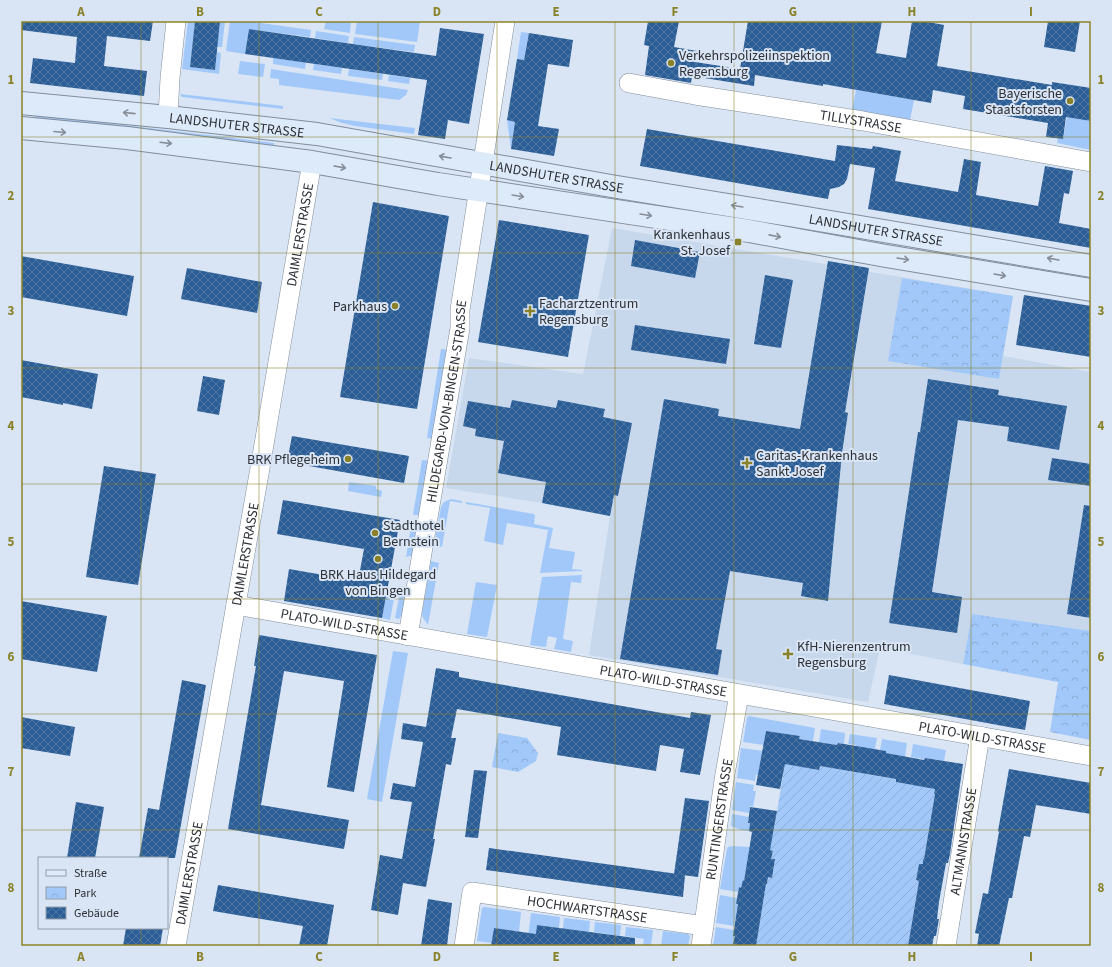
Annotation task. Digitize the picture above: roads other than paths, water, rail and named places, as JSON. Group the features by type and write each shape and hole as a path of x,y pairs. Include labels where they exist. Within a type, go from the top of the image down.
{"main road":[{"name":"LANDSHUTER STRASSE","path":"21,103 168,117 317,134 483,164 1091,266"},
{"name":"LANDSHUTER STRASSE","path":"21,128 127,138 312,162 479,190 749,231 1091,290"}],"street":[{"path":"168,117 170,78 176,21"},
{"name":"HILDEGARD-VON-BINGEN-STRASSE","path":"408,636 460,328 460,310 483,164 502,21"},
{"name":"TILLYSTRASSE","path":"629,83 695,95 862,121 1091,162"},
{"name":"DAIMLERSTRASSE","path":"176,946 262,460 312,162"},
{"name":"PLATO-WILD-STRASSE","path":"236,605 1091,756"},
{"name":"RUNTINGERSTRASSE","path":"701,946 724,780 739,694"},
{"name":"ALTMANNSTRASSE","path":"946,946 980,736"},
{"name":"HOCHWARTSTRASSE","path":"464,946 472,892 704,926"}],"place":[{"name":"Verkehrspolizeiinspektion Regensburg","path":"671,63"},
{"name":"Bayerische Staatsforsten","path":"1070,101"},
{"name":"Krankenhaus St. Josef","path":"738,242"},
{"name":"Parkhaus","path":"395,306"},
{"name":"Facharztzentrum Regensburg","path":"530,311"},
{"name":"BRK Pflegeheim","path":"348,459"},
{"name":"Caritas-Krankenhaus Sankt Josef","path":"747,463"},
{"name":"Stadthotel Bernstein","path":"375,533"},
{"name":"BRK Haus Hildegard von Bingen","path":"378,559"},
{"name":"KfH-Nierenzentrum Regensburg","path":"788,654"}]}
